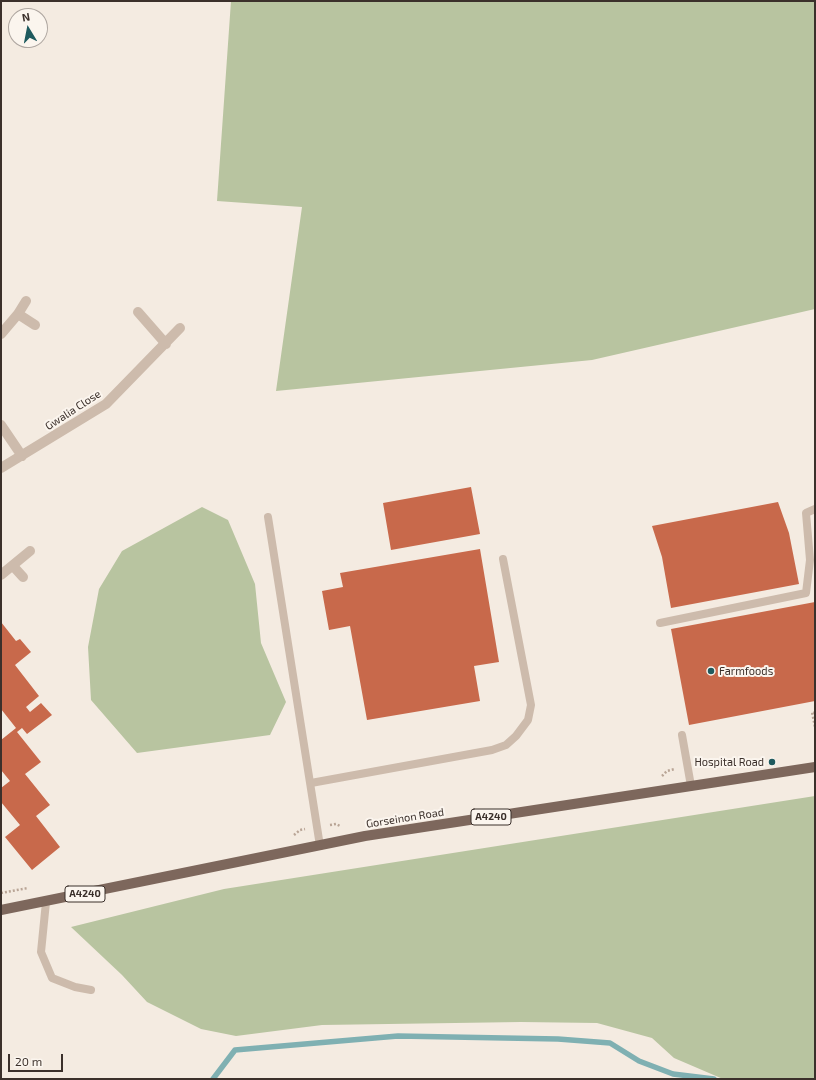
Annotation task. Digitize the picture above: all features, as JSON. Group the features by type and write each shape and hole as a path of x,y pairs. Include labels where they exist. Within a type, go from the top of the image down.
{"main road":[{"name":"Gorseinon Road","path":"1,910 365,836 815,767"}],"street":[{"path":"1,334 18,314 26,300"},
{"path":"138,312 166,344"},
{"path":"18,314 36,325"},
{"name":"Gwalia Close","path":"1,468 106,404 180,328"},
{"path":"1,425 22,456"},
{"path":"1,575 30,551"},
{"path":"13,566 23,577"}],"lane":[{"path":"660,623 806,593 810,560 806,513 815,509"},
{"path":"268,517 320,846"},
{"path":"311,783 492,750 506,745 516,736 528,720 531,705 503,559"},
{"path":"682,735 691,786"},
{"path":"46,902 41,952 52,978 76,987 91,990"}],"path":[{"path":"815,714 812,712 815,727"}],"green space":[{"path":"231,1 815,1 815,309 592,360 276,391 302,207 217,201"},
{"path":"202,507 228,520 255,584 261,643 286,702 270,735 137,753 91,700 88,647 99,589 122,551"},
{"path":"815,796 815,1079 723,1079 674,1058 652,1038 597,1023 521,1022 322,1025 236,1036 201,1029 147,1002 122,975 71,927 224,889"}],"building":[{"path":"471,487 480,534 391,550 383,503"},
{"path":"778,502 789,533 799,584 671,608 662,557 652,526"},
{"path":"480,549 499,662 474,666 480,701 367,720 350,626 329,630 322,591 343,587 340,573"},
{"path":"815,602 815,701 689,725 671,629"},
{"path":"1,622 16,641 20,639 31,652 15,665 39,696 26,707 30,712 41,703 52,715 27,734 22,728 17,732 41,762 25,774 50,805 36,816 60,847 32,870 5,837 20,825 1,802 1,788 10,781 1,770 1,740 16,728 1,709"}],"waterway":[{"path":"213,1079 235,1050 398,1036 558,1039 610,1043 639,1061 673,1074 714,1079"}],"place":[{"name":"Farmfoods","path":"711,671"},
{"name":"Hospital Road","path":"772,762"}]}
